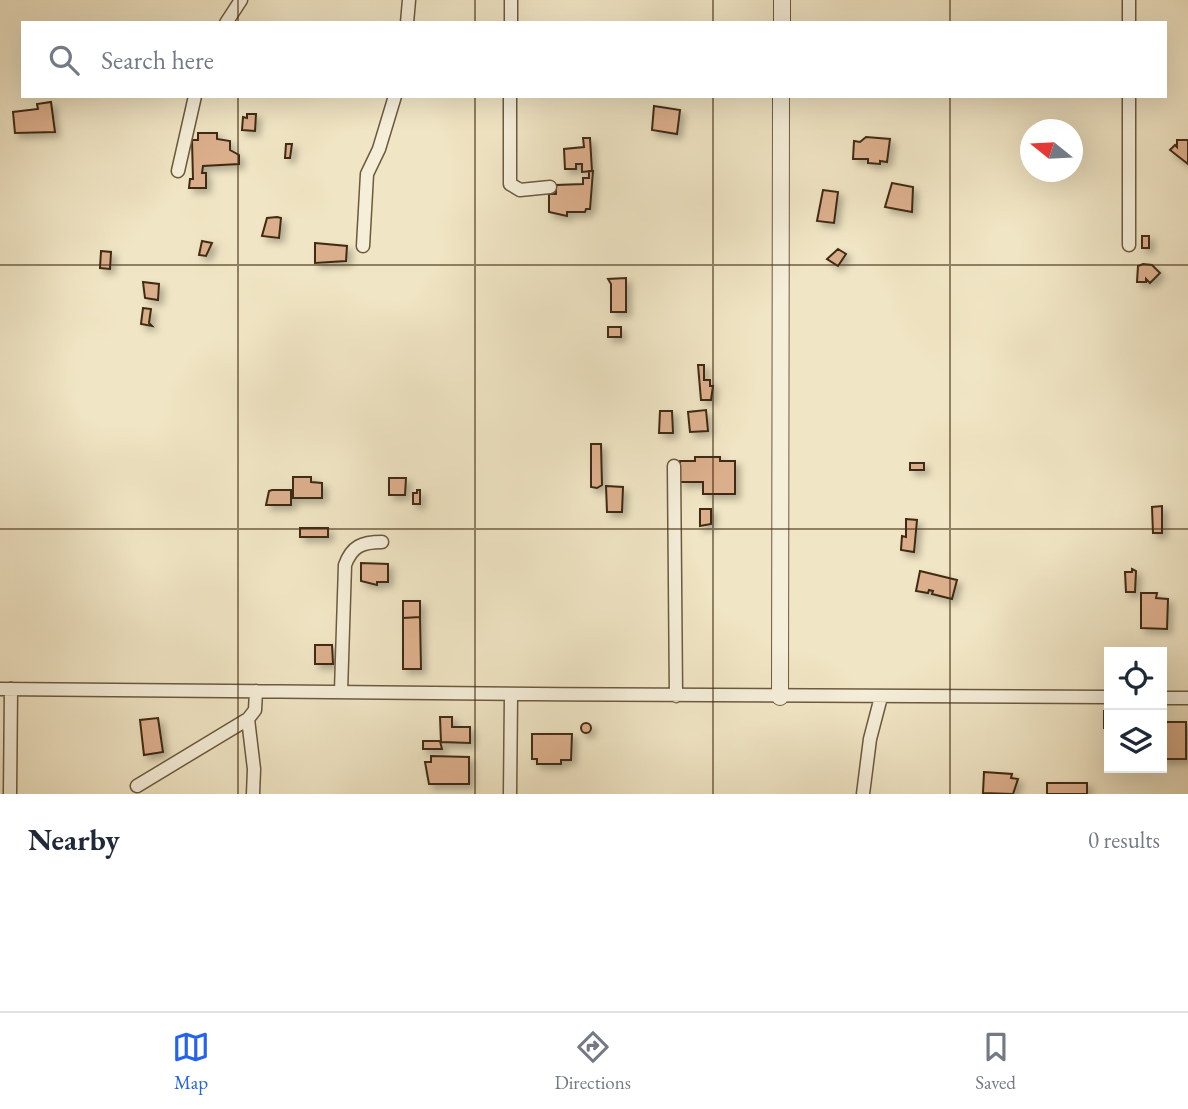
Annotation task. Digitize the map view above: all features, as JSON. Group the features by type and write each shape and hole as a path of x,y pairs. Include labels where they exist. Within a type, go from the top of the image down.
{"street":[{"path":"227,21 241,0"},
{"path":"407,21 409,0"},
{"path":"511,21 512,0"},
{"path":"782,0 782,21"},
{"path":"1129,0 1129,21"},
{"path":"178,171 195,98"},
{"path":"363,246 368,174 394,98"},
{"path":"510,98 510,184 520,190 550,187"},
{"path":"780,696 781,98"},
{"path":"1129,98 1129,245"},
{"path":"674,466 676,696"},
{"path":"341,691 345,565 355,547 366,542 382,541"},
{"path":"10,794 6,689 341,691 511,696 1104,697"},
{"path":"137,786 248,719 255,710 256,691"},
{"path":"510,794 511,696"},
{"path":"863,794 870,739 881,697"},
{"path":"1167,698 1188,698"},
{"path":"248,719 254,769 253,794"}],"building":[{"path":"51,102 55,132 15,133 13,112 38,109 37,104"},
{"path":"654,106 680,110 677,134 652,130"},
{"path":"247,114 256,114 255,131 242,130 243,117 247,118"},
{"path":"198,133 217,133 217,139 230,141 230,150 239,155 239,164 203,166 206,188 189,188 190,179 193,179 192,140 198,140"},
{"path":"866,137 890,139 887,162 868,163 868,159 853,159 854,141 860,142"},
{"path":"583,138 590,138 592,171 582,172 582,164 576,164 576,169 565,169 564,149 584,147"},
{"path":"1177,140 1188,140 1188,164 1170,150 1175,145 1177,147"},
{"path":"286,144 292,144 290,158 285,158"},
{"path":"589,171 593,171 590,209 585,212 567,212 567,216 549,212 549,194 556,194 556,185 583,184 583,178 589,178"},
{"path":"892,183 913,187 912,212 885,207"},
{"path":"823,190 838,192 834,223 817,221"},
{"path":"267,218 281,218 279,238 262,236"},
{"path":"1142,236 1149,236 1149,248 1142,248"},
{"path":"202,241 212,243 206,256 199,255"},
{"path":"315,243 347,246 346,261 315,263"},
{"path":"838,249 846,254 838,266 827,259"},
{"path":"101,251 111,252 110,269 100,268"},
{"path":"1152,265 1160,273 1150,283 1146,279 1146,282 1137,282 1138,266"},
{"path":"626,278 626,312 611,312 611,284 608,279"},
{"path":"143,282 159,284 158,300 145,298"},
{"path":"143,308 151,309 149,323 152,326 141,324"},
{"path":"608,327 621,327 621,337 608,337"},
{"path":"698,365 704,365 704,380 710,380 710,386 713,386 711,400 701,400"},
{"path":"706,410 708,431 690,432 688,412"},
{"path":"660,411 672,411 673,433 659,433"},
{"path":"591,444 601,444 602,485 597,488 591,487"},
{"path":"695,457 720,457 720,461 735,461 735,494 703,494 703,482 680,482 680,461 695,461"},
{"path":"910,463 924,463 924,470 910,470"},
{"path":"293,477 311,477 311,482 322,483 322,498 293,498"},
{"path":"389,478 406,478 405,495 389,495"},
{"path":"606,486 623,487 622,512 607,512"},
{"path":"291,490 291,505 266,505 269,491"},
{"path":"417,490 420,490 420,504 413,504 413,493 417,493"},
{"path":"1162,506 1162,533 1153,533 1152,507"},
{"path":"700,509 711,509 711,524 700,526"},
{"path":"906,519 917,520 914,552 901,550 902,536 906,537"},
{"path":"300,528 328,528 328,537 300,537"},
{"path":"361,563 388,564 388,582 377,582 377,585 361,581"},
{"path":"1132,569 1136,571 1135,592 1126,592 1125,572 1132,572"},
{"path":"920,571 957,580 952,599 932,594 933,591 929,590 928,593 916,591"},
{"path":"1141,593 1157,593 1156,598 1168,599 1167,629 1141,628"},
{"path":"403,601 420,601 420,617 403,618"},
{"path":"420,617 421,669 403,669 403,618"},
{"path":"315,645 332,645 333,664 315,664"},
{"path":"440,717 452,717 452,727 470,727 470,743 441,742"},
{"path":"158,718 163,752 144,755 140,720"},
{"path":"1167,722 1186,722 1186,759 1167,759"},
{"path":"586,723 590,724 590,732 586,733 582,732 581,728 582,724"},
{"path":"532,734 572,734 571,760 561,760 561,764 537,764 537,759 532,759"},
{"path":"423,741 440,741 442,749 423,749"},
{"path":"431,756 469,757 469,784 429,784 425,762 431,762"},
{"path":"984,772 1012,774 1011,778 1018,779 1013,794 983,793"},
{"path":"1047,783 1087,783 1087,794 1047,794"}]}
